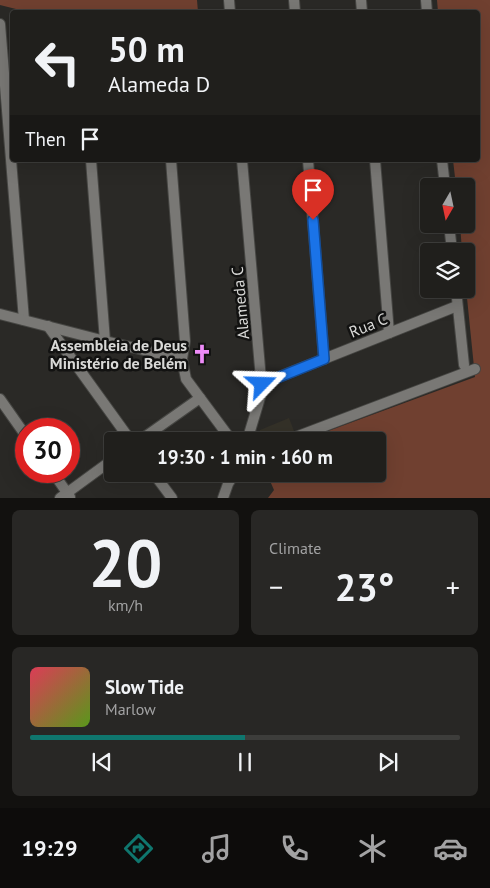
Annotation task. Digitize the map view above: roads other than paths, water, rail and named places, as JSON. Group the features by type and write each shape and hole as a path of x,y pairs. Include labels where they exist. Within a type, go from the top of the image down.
{"street":[{"path":"0,24 10,147"},
{"path":"11,162 24,320"},
{"path":"91,162 106,341"},
{"path":"171,162 185,341 182,359 186,379 225,432"},
{"name":"Alameda C","path":"242,162 262,384 261,397 251,432"},
{"path":"308,162 324,359"},
{"path":"374,162 389,333"},
{"path":"442,162 444,178"},
{"path":"457,298 464,366"},
{"name":"Rua C","path":"262,384 458,306"},
{"path":"0,314 182,359"},
{"path":"48,326 125,432"},
{"path":"309,432 475,369"},
{"path":"152,432 200,398"},
{"path":"0,400 15,421"},
{"path":"59,483 66,496 104,466"},
{"path":"160,482 172,498"},
{"path":"223,498 229,482"}],"place":[{"name":"Assembleia de Deus Ministério de Belém","path":"202,354"}]}
